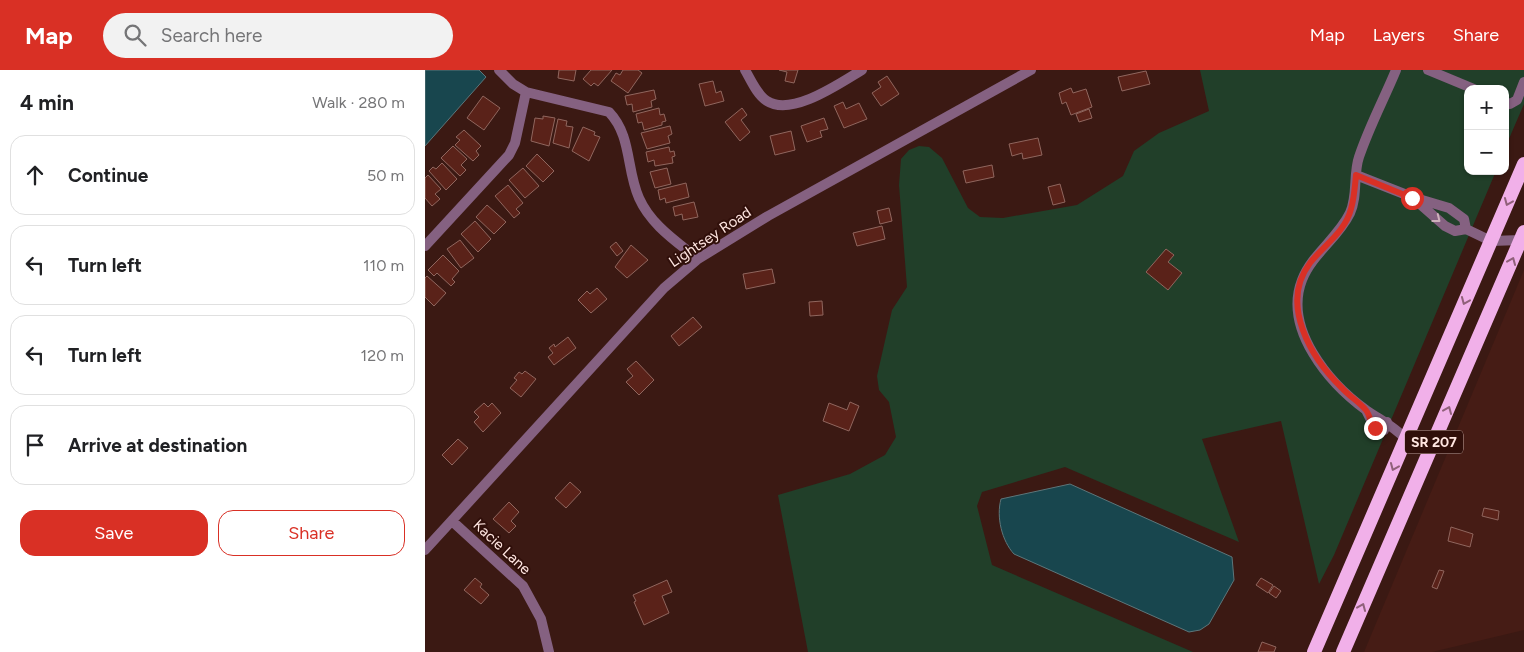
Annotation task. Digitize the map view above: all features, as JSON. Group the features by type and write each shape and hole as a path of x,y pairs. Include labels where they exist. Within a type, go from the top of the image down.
{"highway":[{"name":"SR 207","path":"1314,652 1524,164"},
{"name":"SR 207","path":"1343,652 1522,236"}],"street":[{"path":"499,70 513,84 526,92 609,112 623,132 638,197 647,212 660,228 698,259"},
{"path":"745,70 761,96 774,105 783,106 797,105 862,70"},
{"name":"Lightsey Road","path":"425,550 664,288 698,259 856,166 1031,70"},
{"path":"1396,70 1359,158 1351,210 1343,228 1310,264 1301,281 1297,303 1301,327 1313,352 1341,388 1366,410 1387,422 1406,439"},
{"path":"1428,70 1464,85"},
{"path":"1509,104 1517,100 1524,82"},
{"path":"425,246 509,155 515,143 526,92"},
{"path":"1356,175 1412,198 1449,208 1464,219 1466,229"},
{"path":"1412,198 1445,226 1455,231 1466,229 1491,240 1522,236"},
{"name":"Kacie Lane","path":"452,521 523,586 541,619 549,652"}],"shaded area":[{"path":"1524,270 1524,630 1432,652 1364,652"}],"green space":[{"path":"1200,70 1524,70 1524,104 1509,139 1509,85 1464,85 1464,175 1494,175 1334,555 1319,584 1281,421 1202,439 1239,542 1065,467 982,492 977,506 992,565 1193,652 808,652 778,495 850,474 885,455 896,437 889,402 879,390 877,376 892,310 907,287 899,185 901,159 909,150 919,146 929,147 942,158 968,208 980,217 1003,218 1077,205 1123,176 1134,151 1159,133 1209,111"}],"water":[{"path":"425,70 479,70 486,77 425,146"},
{"path":"1070,484 1232,557 1234,580 1209,624 1200,630 1189,632 1014,554 1003,536 1001,528 999,513 1001,499"}],"building":[{"path":"559,70 576,70 574,81 558,78"},
{"path":"591,70 612,70 598,86 594,83 591,86 583,79"},
{"path":"623,70 638,70 642,73 628,93 611,81 616,73 620,75"},
{"path":"779,70 798,70 794,83 785,81 787,72"},
{"path":"1146,71 1150,84 1122,91 1118,77"},
{"path":"887,76 899,94 881,106 872,93 881,87 878,82"},
{"path":"713,81 716,93 721,91 724,101 705,106 699,84"},
{"path":"1071,88 1073,93 1086,89 1092,107 1071,115 1066,102 1062,104 1059,93"},
{"path":"654,90 656,99 651,101 652,107 633,112 632,104 627,105 625,96"},
{"path":"483,96 500,108 484,130 467,118"},
{"path":"843,102 846,109 859,103 867,119 844,128 834,106"},
{"path":"659,108 660,115 664,114 666,121 662,122 662,125 644,130 642,122 638,123 636,114"},
{"path":"742,108 747,115 741,120 750,132 740,141 725,122"},
{"path":"1089,109 1092,118 1079,122 1076,114"},
{"path":"543,116 555,118 549,146 531,141 535,118 543,119"},
{"path":"824,118 828,129 820,131 822,137 807,142 801,126"},
{"path":"558,119 567,121 566,126 573,127 569,148 553,143"},
{"path":"670,126 672,134 668,136 670,143 647,149 641,133"},
{"path":"583,127 595,132 594,135 600,137 589,161 572,151"},
{"path":"464,130 481,146 476,151 479,155 473,161 455,145 460,140 456,137"},
{"path":"791,131 795,150 775,155 770,136"},
{"path":"1038,138 1042,155 1023,159 1022,153 1012,156 1009,144"},
{"path":"453,146 467,159 461,165 466,170 460,176 441,158"},
{"path":"669,147 670,152 674,151 673,163 655,166 654,160 648,162 646,152"},
{"path":"537,154 554,171 543,182 526,166"},
{"path":"442,163 457,179 446,190 429,171 433,167 436,169"},
{"path":"992,165 994,177 966,183 963,171"},
{"path":"523,168 539,186 525,198 509,180"},
{"path":"667,168 671,184 655,188 650,172"},
{"path":"428,175 441,189 435,194 440,199 432,206 425,198 425,178"},
{"path":"686,183 689,197 666,203 665,198 660,200 658,190"},
{"path":"1060,184 1065,202 1053,205 1048,187"},
{"path":"508,185 523,203 516,209 520,213 514,218 495,196"},
{"path":"694,202 698,217 683,220 682,214 675,216 673,207"},
{"path":"487,205 506,222 494,234 476,217"},
{"path":"889,208 892,221 880,224 877,211"},
{"path":"475,221 491,239 478,252 461,234"},
{"path":"882,226 885,239 857,246 853,233"},
{"path":"460,240 474,258 461,268 447,249"},
{"path":"616,242 623,251 617,256 610,247"},
{"path":"631,245 648,260 627,278 615,267"},
{"path":"1166,249 1174,255 1168,262 1182,273 1168,290 1146,272"},
{"path":"443,255 459,271 452,279 455,282 451,286 437,273 434,276 428,270"},
{"path":"772,269 775,283 746,289 743,274"},
{"path":"427,276 446,293 434,306 425,297 425,278"},
{"path":"597,288 607,299 591,313 578,300 587,291 590,294"},
{"path":"822,301 823,315 810,316 809,302"},
{"path":"693,317 702,327 679,346 671,336"},
{"path":"568,337 576,348 554,365 548,357 553,353 549,348 554,344 555,347"},
{"path":"636,361 654,380 639,395 626,382 633,376 627,369"},
{"path":"525,371 536,379 521,397 510,388 517,380 514,378 519,372 522,374"},
{"path":"850,402 859,406 849,431 823,421 829,403 847,410"},
{"path":"484,403 488,407 492,403 501,413 483,432 474,422 479,417 474,412"},
{"path":"458,439 468,448 452,465 442,455"},
{"path":"570,482 581,492 566,508 555,498"},
{"path":"509,502 519,512 511,521 516,526 509,533 493,519"},
{"path":"1484,508 1499,511 1498,520 1482,516"},
{"path":"1451,527 1473,534 1470,547 1448,541"},
{"path":"1439,570 1444,571 1437,589 1432,587"},
{"path":"475,578 482,584 480,587 489,595 481,604 464,590"},
{"path":"1261,578 1273,585 1268,593 1256,585"},
{"path":"667,580 672,592 662,596 669,613 644,625 633,595"},
{"path":"1274,586 1281,591 1276,598 1269,593"},
{"path":"1262,642 1276,647 1274,652 1258,652"}],"route":[{"path":"1375,428 1366,410 1341,388 1313,352 1301,327 1297,303 1301,281 1310,264 1343,228 1351,210 1356,175 1412,198"}]}
